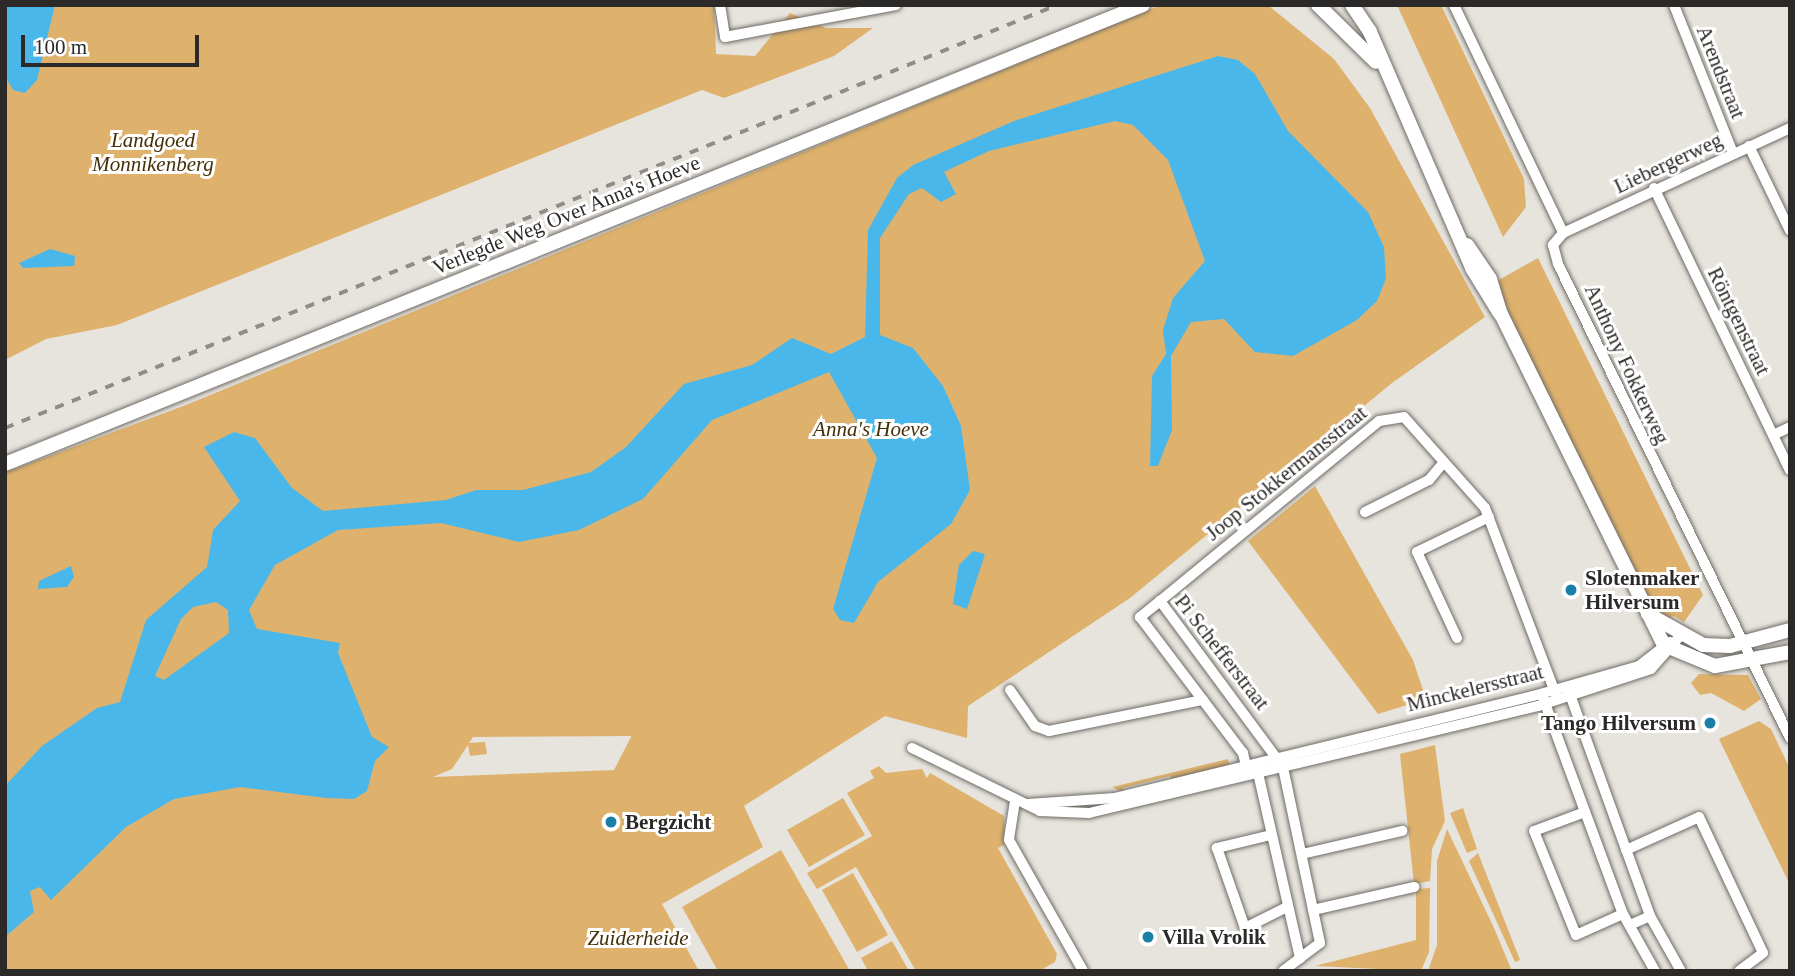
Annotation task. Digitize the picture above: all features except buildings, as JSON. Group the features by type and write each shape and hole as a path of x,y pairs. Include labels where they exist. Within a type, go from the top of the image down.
{"main road":[{"name":"Verlegde Weg Over Anna's Hoeve","path":"5,464 1143,5"},
{"path":"1352,5 1467,245 1490,279 1501,314 1646,611 1669,648 1706,665 1749,662 1790,652"},
{"path":"1327,7 1384,71"},
{"path":"1646,611 1680,636 1711,646 1741,643 1790,630"}],"street":[{"path":"720,5 725,37 896,5"},
{"path":"1454,5 1563,233"},
{"name":"Arendstraat","path":"1674,5 1733,153"},
{"name":"Liebergerweg","path":"1563,233 1654,188 1790,128"},
{"path":"1749,146 1790,231"},
{"name":"Röntgenstraat","path":"1654,188 1790,470"},
{"name":"Anthony Fokkerweg","path":"1563,233 1553,245 1559,264 1749,662 1790,738"},
{"name":"Joop Stokkermansstraat","path":"1160,601 1391,415 1404,417 1489,517 1555,694"},
{"path":"1773,435 1790,427"},
{"path":"1365,512 1429,480 1444,463"},
{"path":"1457,638 1417,552 1489,517"},
{"name":"Pi Schefferstraat","path":"1246,766 1203,700 1140,617 1160,601 1267,742 1272,760"},
{"path":"1669,648 1680,636"},
{"name":"Minckelersstraat","path":"912,748 1040,811 1089,813 1283,767 1651,669 1669,648"},
{"path":"1010,690 1035,726 1049,731 1203,700"},
{"path":"1568,690 1650,916 1681,971"},
{"path":"1543,699 1623,914 1655,971"},
{"name":"Minckelersstraat","path":"1027,804 1115,798 1543,699"},
{"path":"1272,760 1283,767 1320,943 1283,971"},
{"path":"1246,766 1258,773 1300,958"},
{"path":"1015,801 1009,840 1083,971"},
{"path":"1585,812 1534,831 1576,935 1623,914"},
{"path":"1626,850 1699,817 1763,953 1739,971"},
{"path":"1302,854 1402,831"},
{"path":"1271,835 1217,848 1245,928 1287,907"},
{"path":"1313,910 1415,887"},
{"path":"1630,925 1650,916"}],"green space":[{"name":"Landgoed Monnikenberg","path":"5,5 714,5 716,54 755,56 790,13 826,28 873,28 834,56 724,98 702,90 117,325 46,339 5,360"},
{"name":"Anna's Hoeve","path":"1161,5 1268,5 1334,59 1370,108 1485,317 1392,383 1130,598 968,706 967,738 885,716 744,806 763,847 662,904 699,971 5,971 5,454 12,470 186,405","holes":["631,736 614,770 433,777 452,769 468,745 470,756 487,754 485,742 469,743 473,737"]},
{"path":"1397,5 1441,5 1524,179 1526,207 1503,237"},
{"path":"1538,258 1703,595 1684,622 1674,616 1664,620 1655,611 1510,317 1497,281"},
{"path":"1315,486 1413,660 1426,699 1378,714 1248,541"},
{"path":"1699,674 1748,675 1761,699 1744,711 1711,693 1700,695 1691,683"},
{"path":"1759,721 1771,729 1790,769 1790,885 1719,739"},
{"path":"1435,745 1445,821 1432,849 1430,881 1414,884 1400,754"},
{"path":"1228,759 1230,767 1172,781 1170,776 1123,788 1124,793 1112,787"},
{"path":"879,766 886,773 922,769 927,778 930,773 1004,816 1005,844 998,848 1057,954 1055,962 1039,971 916,971 856,867 817,889 807,873 872,836 847,793 874,778 870,771"},
{"path":"843,798 865,835 809,867 787,830"},
{"path":"1463,808 1477,849 1467,853 1450,813"},
{"path":"1447,829 1512,971 1428,971 1437,945 1437,861"},
{"path":"781,850 850,971 718,971 682,907"},
{"path":"1478,853 1520,960 1515,962 1469,861"},
{"path":"853,873 888,935 857,952 822,890"},
{"path":"1430,888 1429,952 1421,971 1315,966 1416,940 1416,889"},
{"path":"892,941 909,971 868,971 861,958"}],"water":[{"path":"5,5 55,5 37,80 25,93 13,90 5,76"},
{"path":"1218,56 1238,60 1255,74 1288,131 1368,212 1384,247 1386,278 1377,301 1357,320 1293,356 1255,352 1224,319 1191,322 1171,356 1172,430 1158,466 1150,466 1152,376 1166,354 1163,330 1173,298 1205,261 1168,160 1133,125 1115,121 989,151 944,172 956,194 941,202 922,188 909,194 880,238 880,335 913,348 943,386 961,426 970,490 951,524 878,582 854,623 840,620 833,609 877,458 829,372 712,420 643,499 579,530 519,542 441,523 338,530 275,565 249,610 257,629 340,643 338,653 372,737 389,747 375,761 367,791 354,799 240,787 174,799 126,827 51,900 40,887 30,891 34,912 5,937 5,786 42,746 97,708 120,702 146,620 207,567 213,530 240,501 204,447 234,432 255,438 292,488 323,511 446,500 476,490 523,490 591,472 626,447 684,384 752,365 792,338 831,354 865,337 868,230 897,178 913,165 1014,121","holes":["216,602 228,610 229,633 164,680 155,676 181,619 193,607"]},
{"path":"50,249 75,256 74,266 23,268 19,263"},
{"path":"973,551 985,554 967,609 953,604 959,565"},
{"path":"71,566 74,577 67,587 38,589 39,581"}],"railway":[{"path":"5,428 1057,5"}],"place":[{"name":"Slotenmaker Hilversum","path":"1571,590"},
{"name":"Tango Hilversum","path":"1710,723"},
{"name":"Bergzicht","path":"611,822"},
{"name":"Villa Vrolik","path":"1148,937"}],"park label":[{"name":"Zuiderheide","path":"638,938"}]}
